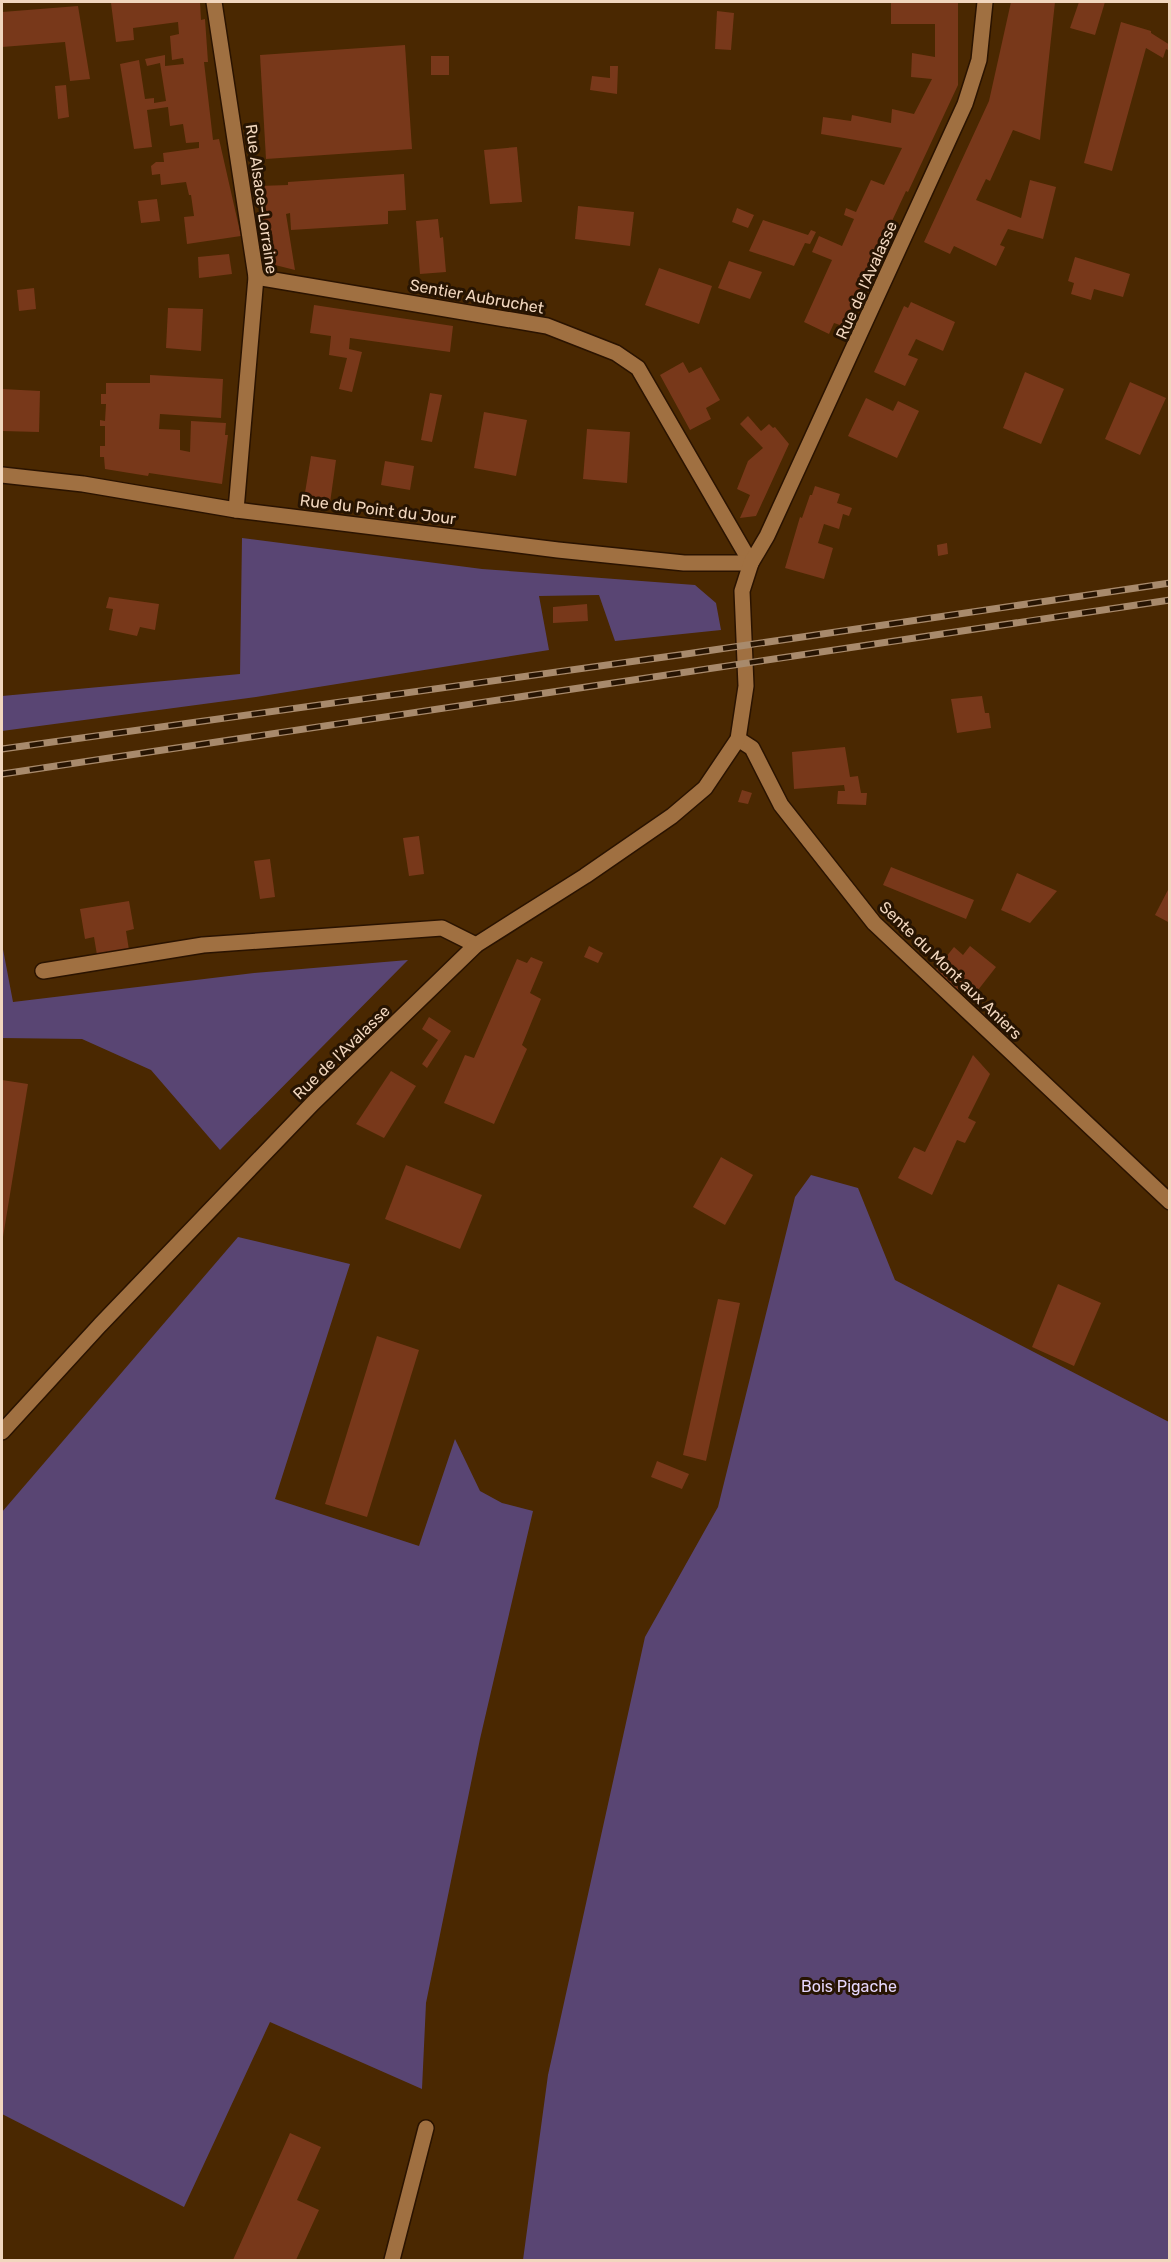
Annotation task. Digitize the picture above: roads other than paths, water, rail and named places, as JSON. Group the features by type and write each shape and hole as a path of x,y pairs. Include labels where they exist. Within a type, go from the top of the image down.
{"main road":[{"name":"Rue Alsace-Lorraine","path":"213,2 256,277 236,510"},
{"name":"Rue de l'Avalasse","path":"2,1432 100,1325 313,1103 442,981 476,945 585,876 672,816 705,788 738,739 746,686 742,591 751,563 767,536 965,104 979,60 985,2"},
{"name":"Sentier Aubruchet","path":"256,277 547,326 616,353 638,368 751,563"},
{"name":"Rue du Point du Jour","path":"2,475 83,484 236,510 580,553 684,563 751,563"},
{"name":"Sente du Mont aux Aniers","path":"738,739 752,748 781,805 874,923 1170,1202"},
{"path":"43,971 203,945 442,928 476,945"},
{"path":"392,2260 426,2128"}],"railway":[{"path":"2,749 686,654 1170,583"},
{"path":"2,774 1170,600"}],"park label":[{"name":"Bois Pigache","path":"849,1986"}]}
